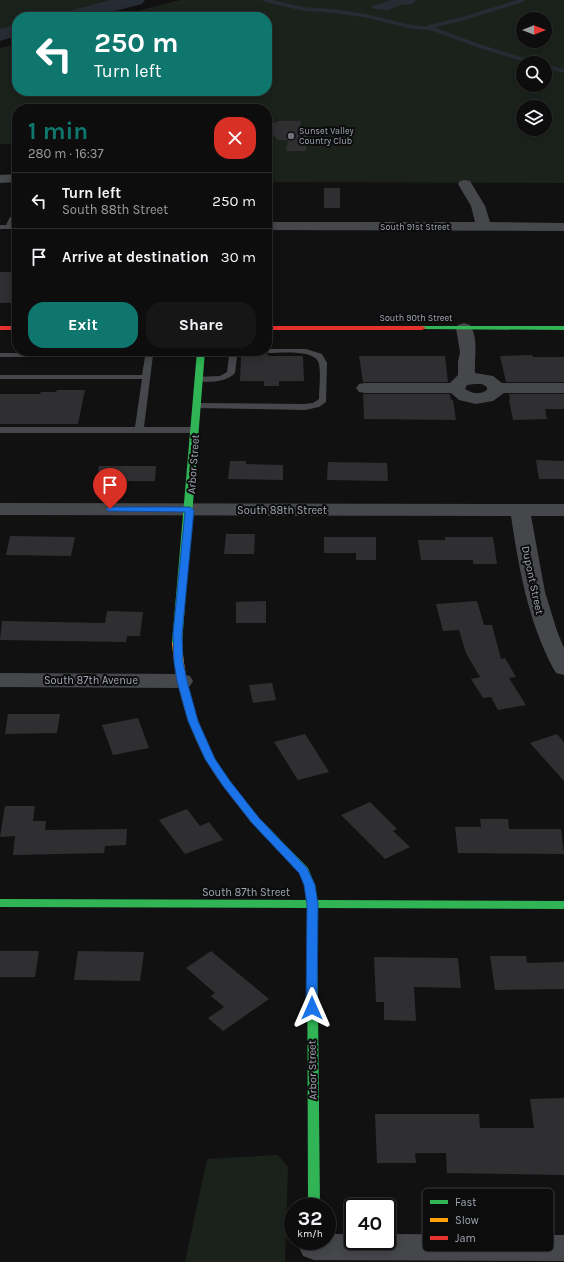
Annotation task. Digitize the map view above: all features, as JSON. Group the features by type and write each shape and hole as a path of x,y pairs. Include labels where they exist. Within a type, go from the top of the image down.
{"street":[{"path":"465,184 478,206 484,227"},
{"name":"South 91st Street","path":"272,226 564,227"},
{"path":"0,328 12,328"},
{"name":"South 90th Street","path":"272,328 564,328"},
{"path":"365,388 460,384 467,375 466,362 468,352 464,328"},
{"path":"460,384 463,395 478,399 493,395 496,392 479,373 477,362 468,352"},
{"name":"Arbor Street","path":"201,356 190,510 177,634 178,662 193,721 210,759 227,784 256,821 304,871 310,885 312,904 314,1198"},
{"path":"490,384 564,388"},
{"name":"South 88th Street","path":"0,509 564,510"},
{"name":"Dupont Street","path":"520,510 532,585 540,617 555,653 564,668"},
{"name":"South 87th Avenue","path":"0,680 182,681"},
{"name":"South 87th Street","path":"0,903 564,905"},
{"path":"554,1248 564,1248"},
{"path":"336,1250 422,1249"}],"lane":[{"path":"0,227 10,227 12,218"},
{"path":"197,406 305,407 316,405 323,400 323,362 320,356 306,351 272,351"},
{"path":"0,355 12,355"},
{"path":"139,430 150,356"},
{"path":"199,379 222,378 228,376 231,373 233,356"},
{"path":"0,377 146,377"},
{"path":"0,430 195,430"}],"shaded area":[{"path":"0,0 135,0 88,12 12,12 12,31 0,35"},
{"name":"Sunset Valley Country Club","path":"180,0 564,0 564,183 272,182 272,104 12,104 12,144 0,144 0,48 12,45 12,96 272,96 272,12 134,12"},
{"path":"391,0 416,1 412,4 400,5 388,10 370,7"},
{"path":"278,1155 288,1167 287,1198 284,1198 285,1262 185,1262 207,1159"}],"building":[{"name":"Sunset Valley Country Club","path":"301,121 300,131 308,132 306,151 286,151 288,140 278,140 272,133 272,123"},
{"path":"324,188 340,188 340,208 324,208"},
{"path":"0,272 12,272 12,303 0,303"},
{"path":"532,355 533,357 564,357 564,382 506,382 500,356"},
{"path":"241,356 303,356 304,381 279,381 279,386 264,386 264,381 240,381"},
{"path":"359,356 445,356 448,382 363,382"},
{"path":"57,390 85,390 78,424 0,424 0,394 40,394 41,392 56,392"},
{"path":"363,394 450,394 451,400 453,400 456,420 364,419"},
{"path":"509,394 564,394 564,409 545,409 547,419 513,420"},
{"path":"536,460 564,461 564,479 539,479"},
{"path":"230,461 246,461 246,464 283,465 283,480 228,479"},
{"path":"328,462 387,463 388,481 327,480"},
{"path":"99,466 156,466 155,481 97,481"},
{"path":"226,534 255,534 254,554 224,554"},
{"path":"10,536 75,537 71,556 6,555"},
{"path":"324,537 376,537 376,560 356,560 356,553 324,553"},
{"path":"445,537 493,537 497,564 473,564 473,560 421,560 418,540 445,540"},
{"path":"266,601 266,623 236,623 236,602"},
{"path":"477,601 484,625 492,625 501,659 505,658 516,677 509,678 526,705 498,710 491,697 483,698 471,679 480,677 466,653 459,630 443,631 436,604"},
{"path":"107,611 143,612 140,636 127,636 126,642 0,640 2,621 105,623"},
{"path":"272,683 276,700 253,703 249,685"},
{"path":"8,714 60,714 57,733 5,734"},
{"path":"138,718 149,748 113,755 102,725"},
{"path":"305,734 329,772 298,780 274,742"},
{"path":"557,734 564,742 564,781 530,743"},
{"path":"370,802 397,829 393,831 410,847 385,859 341,815"},
{"path":"5,806 35,806 33,821 46,821 45,830 127,829 126,845 105,846 104,853 13,855 15,836 0,837"},
{"path":"187,809 200,826 209,822 223,840 185,854 159,820"},
{"path":"480,819 508,819 509,829 561,829 564,854 458,853 455,827 481,827"},
{"path":"0,951 39,951 35,977 0,977"},
{"path":"78,951 144,952 140,981 74,980"},
{"path":"211,951 269,999 223,1031 208,1018 224,1007 211,996 215,993 186,968"},
{"path":"490,956 526,956 527,963 564,962 564,989 495,990"},
{"path":"374,957 458,958 461,988 414,987 416,1021 384,1020 384,1002 376,1002"},
{"path":"564,1098 564,1175 447,1173 446,1153 415,1153 416,1163 377,1163 375,1114 479,1114 480,1128 534,1128 530,1099"}],"waterway":[{"path":"88,12 135,0"},
{"path":"265,0 303,9 334,11 367,16 412,27 433,29 479,46 516,57"},
{"path":"428,27 462,19 523,0"},
{"path":"0,35 12,31"},
{"path":"552,68 564,71"}],"traffic: fast":[{"path":"422,328 564,328"},
{"path":"177,643 201,356"},
{"path":"255,820 304,871 310,885 312,904 314,1198"},
{"path":"0,903 564,905"}],"traffic: slow":[{"path":"177,643 180,673 192,717 203,745 214,766 255,820"}],"traffic: jam":[{"path":"0,328 12,328"},
{"path":"272,328 422,328"}],"place":[{"name":"Sunset Valley Country Club","path":"291,136"}],"route":[{"path":"110,509 190,510 177,634 178,662 182,681 193,721 210,759 227,784 256,821 304,871 310,885 312,904 312,1008"}]}
